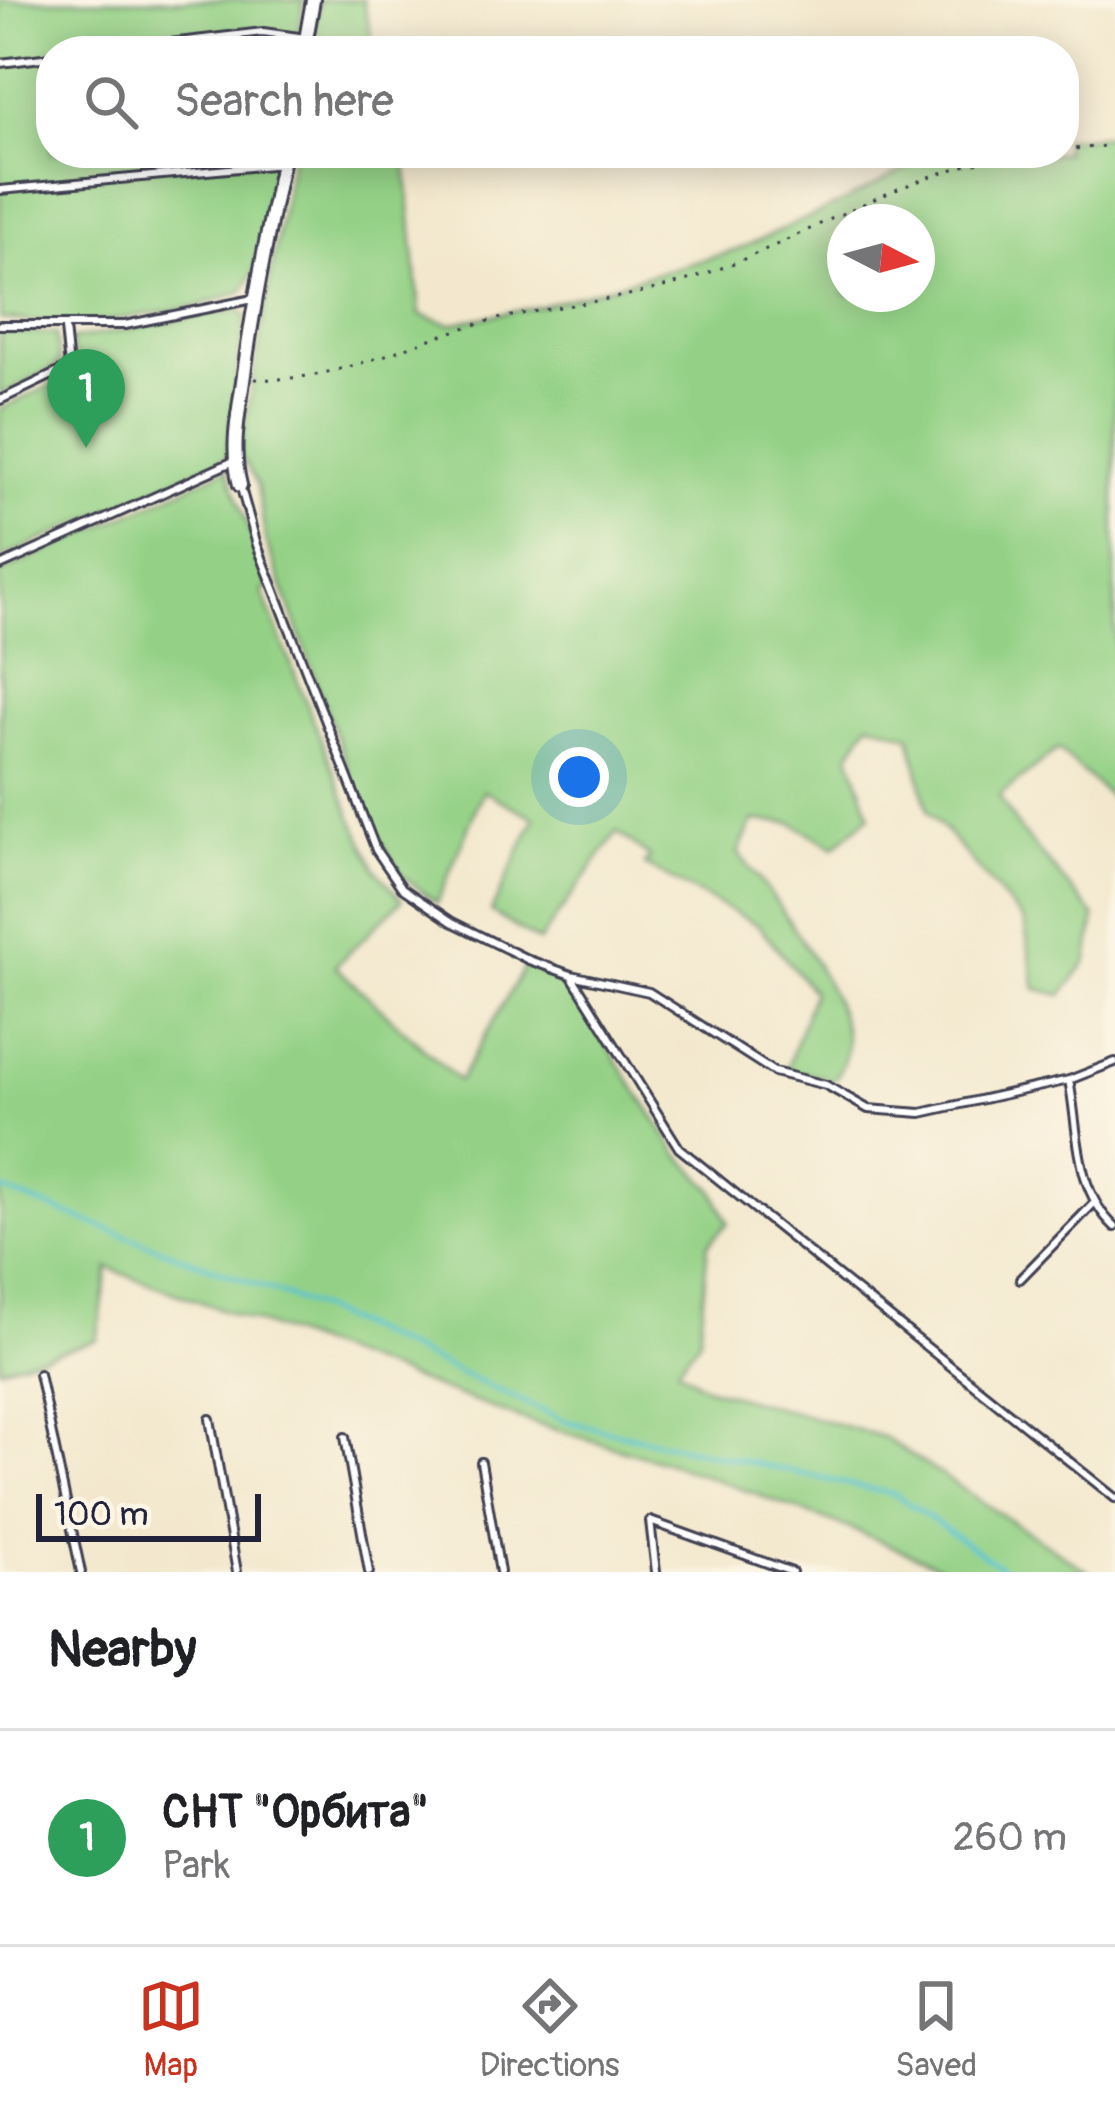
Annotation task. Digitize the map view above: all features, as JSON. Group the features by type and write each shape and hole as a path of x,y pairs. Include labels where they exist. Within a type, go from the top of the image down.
{"street":[{"path":"306,36 313,0"},
{"path":"240,484 233,460 254,299 281,168"}],"lane":[{"path":"229,36 263,32 277,36"},
{"path":"0,63 36,59"},
{"path":"0,190 195,168"},
{"path":"0,326 125,325 254,299"},
{"path":"0,400 69,367 65,328"},
{"path":"0,566 233,460"},
{"path":"240,484 256,545 388,872 402,888 452,922 571,975 650,992 774,1072 826,1085 868,1109 921,1113 1069,1080 1115,1062"},
{"path":"571,975 679,1148 1115,1498"},
{"path":"1069,1080 1076,1144 1095,1202 1115,1227"},
{"path":"1020,1279 1095,1202"},
{"path":"39,1374 81,1572"},
{"path":"210,1419 237,1572"},
{"path":"345,1437 369,1572"},
{"path":"481,1462 500,1572"},
{"path":"656,1572 650,1521 793,1572"}],"path":[{"path":"1079,149 1115,145"},
{"path":"244,377 297,378 374,362 483,323 688,280 949,168"}],"green space":[{"path":"0,0 304,0 298,36 36,36 36,168 273,168 255,270 243,291 199,306 81,325 0,319"},
{"path":"320,0 363,0 371,36 314,36"},
{"path":"1115,135 1115,802 1058,749 999,796 1021,831 1095,917 1088,960 1062,995 1036,989 1024,922 928,811 910,736 869,722 850,754 870,815 834,847 792,823 753,821 738,853 807,949 837,1006 846,1053 835,1080 787,1069 813,992 759,926 644,865 650,857 617,832 539,942 491,912 535,818 483,791 437,903 400,874 361,804 266,542 257,484 240,454 289,168 406,168 420,315 450,324 541,306 734,251 827,209 827,312 935,312 935,204 839,204 907,168 1079,168 1079,138"},
{"path":"239,309 246,315 226,457 0,559 0,409 80,372 70,340"},
{"path":"0,332 56,334 60,364 0,395"},
{"path":"227,469 270,586 262,591 351,815 375,868 402,900 335,966 459,1081 526,964 567,985 677,1152 714,1191 728,1223 708,1244 699,1340 677,1368 705,1387 883,1437 1089,1572 954,1572 678,1466 530,1422 108,1268 97,1340 0,1368 0,573"}],"waterway":[{"path":"0,1189 311,1305 565,1421 896,1495 1008,1572"}],"place":[{"name":"CНТ \"Орбита\"","path":"86,448"}]}
